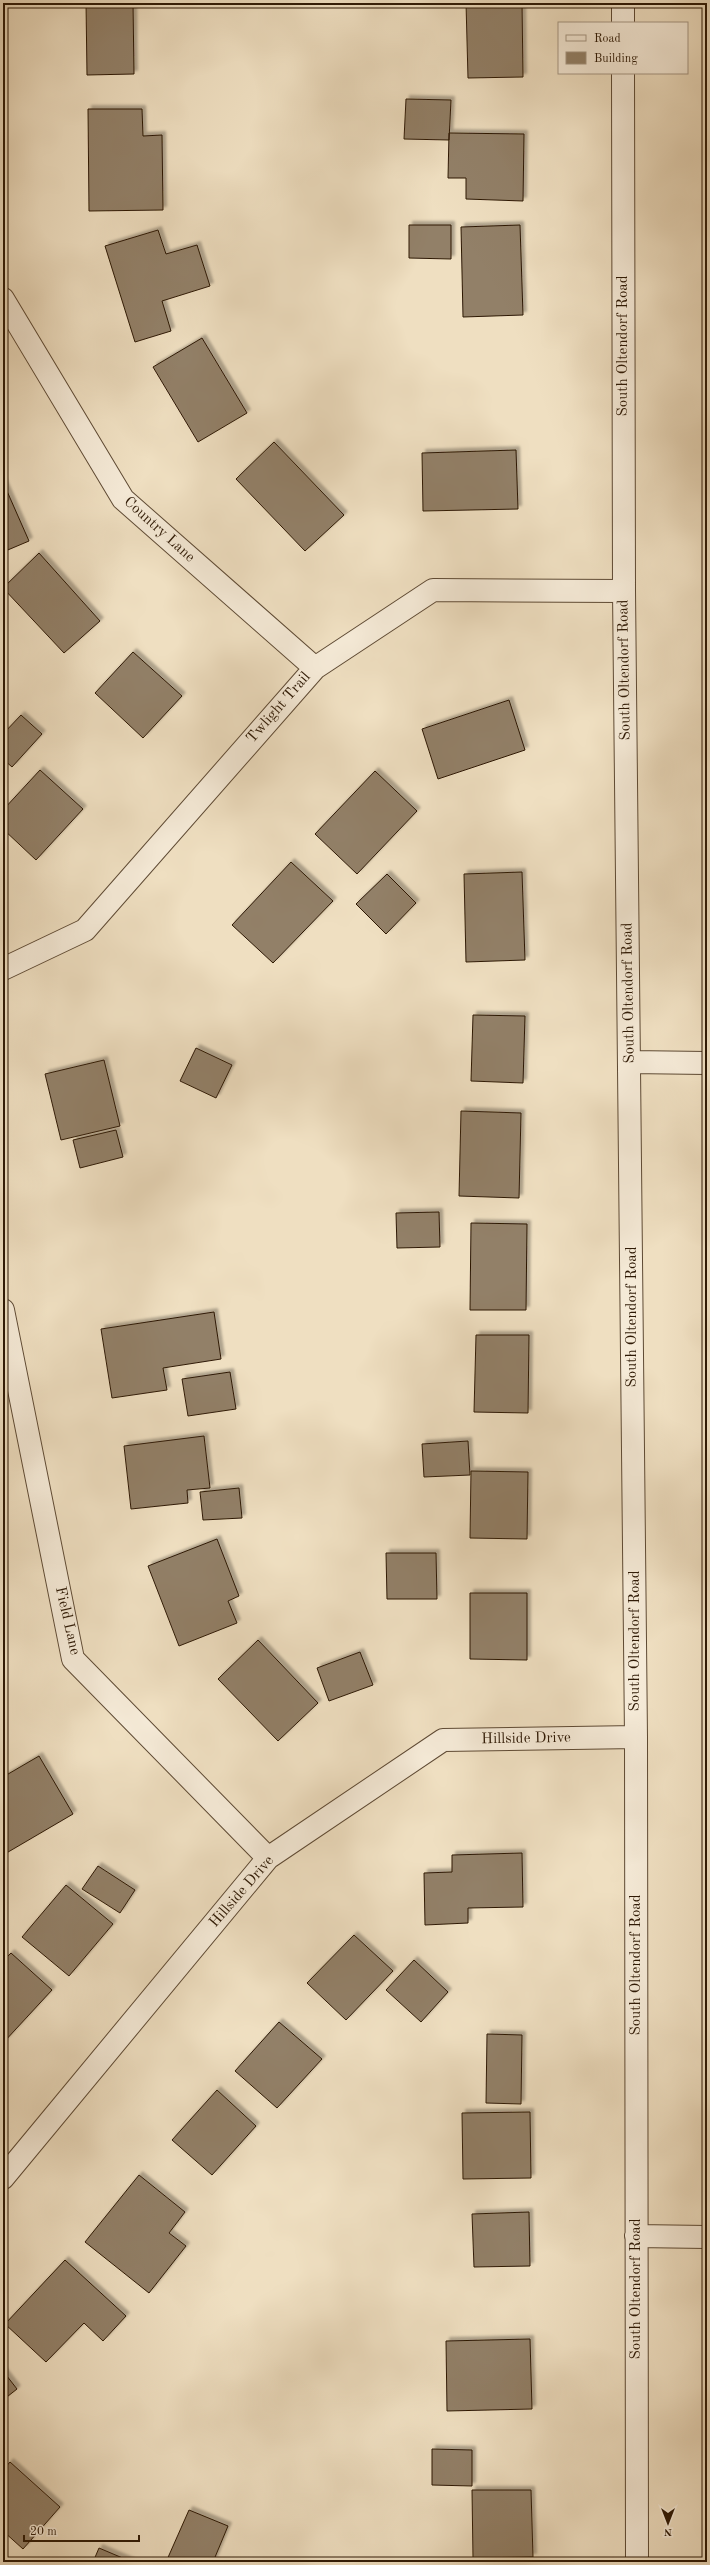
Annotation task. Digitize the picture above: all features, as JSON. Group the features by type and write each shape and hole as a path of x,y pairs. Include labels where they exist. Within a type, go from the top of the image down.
{"street":[{"path":"623,3 623,22"},
{"name":"South Oltendorf Road","path":"623,74 624,591 636,1737 637,2562"},
{"name":"Country Lane","path":"3,299 123,499 314,668"},
{"name":"Twlight Trail","path":"3,969 85,930 314,668 433,590 624,591"},
{"path":"630,1062 707,1063"},
{"name":"Field Lane","path":"3,1310 73,1659 268,1858"},
{"name":"Hillside Drive","path":"3,2178 268,1858 443,1740 636,1737"},
{"path":"636,2236 707,2237"}],"building":[{"path":"86,3 133,3 134,74 87,75"},
{"path":"466,3 522,3 523,77 468,78"},
{"path":"406,99 451,100 449,140 404,139"},
{"path":"88,109 142,109 143,136 162,135 163,210 89,211"},
{"path":"449,133 524,134 523,201 466,199 466,178 448,178"},
{"path":"409,225 451,225 451,259 409,258"},
{"path":"520,225 523,315 463,317 461,227"},
{"path":"158,230 166,254 197,245 210,286 162,301 171,331 135,342 105,246"},
{"path":"202,338 247,413 198,442 153,367"},
{"path":"274,442 344,515 305,551 236,479"},
{"path":"516,450 518,509 423,511 422,453"},
{"path":"3,482 29,541 3,552"},
{"path":"39,553 100,621 64,653 3,588"},
{"path":"133,652 182,696 143,738 95,693"},
{"path":"509,700 525,750 438,779 422,729"},
{"path":"21,715 42,734 12,767 3,759 3,734"},
{"path":"40,770 83,809 36,860 3,829 3,810"},
{"path":"375,771 417,811 357,874 315,834"},
{"path":"291,862 333,901 273,963 232,925"},
{"path":"522,872 525,960 466,962 464,874"},
{"path":"387,874 416,903 386,934 356,904"},
{"path":"473,1015 525,1016 523,1083 471,1081"},
{"path":"196,1048 232,1065 216,1098 180,1081"},
{"path":"104,1060 120,1126 61,1140 45,1074"},
{"path":"461,1111 521,1113 519,1198 459,1196"},
{"path":"116,1130 123,1157 80,1168 73,1140"},
{"path":"439,1212 440,1247 397,1248 396,1213"},
{"path":"471,1223 527,1224 526,1310 470,1310"},
{"path":"214,1312 221,1359 163,1368 167,1390 112,1398 101,1329"},
{"path":"476,1335 529,1335 528,1413 474,1412"},
{"path":"230,1372 236,1409 188,1416 182,1379"},
{"path":"204,1436 210,1488 187,1490 188,1503 131,1509 124,1446"},
{"path":"468,1441 470,1475 424,1477 422,1444"},
{"path":"471,1471 528,1472 527,1539 470,1538"},
{"path":"239,1488 242,1518 203,1520 200,1492"},
{"path":"217,1539 239,1596 228,1601 237,1623 179,1646 148,1566"},
{"path":"386,1553 436,1553 437,1599 387,1599"},
{"path":"470,1593 527,1593 527,1660 470,1659"},
{"path":"258,1640 318,1703 278,1741 218,1679"},
{"path":"360,1652 373,1685 329,1701 317,1668"},
{"path":"39,1756 73,1814 3,1855 3,1777"},
{"path":"522,1853 523,1907 468,1908 468,1923 425,1925 424,1873 452,1872 452,1855"},
{"path":"98,1866 135,1890 120,1913 82,1889"},
{"path":"66,1885 113,1924 69,1976 22,1937"},
{"path":"354,1935 393,1971 346,2020 307,1983"},
{"path":"11,1953 52,1990 3,2043 3,1961"},
{"path":"414,1960 448,1992 421,2022 386,1990"},
{"path":"279,2022 322,2059 277,2108 235,2071"},
{"path":"487,2034 522,2035 521,2104 486,2103"},
{"path":"217,2090 256,2126 212,2175 172,2140"},
{"path":"530,2112 531,2178 463,2179 462,2113"},
{"path":"139,2175 185,2212 169,2233 186,2246 149,2293 85,2242"},
{"path":"529,2212 530,2266 474,2267 472,2214"},
{"path":"65,2260 126,2316 103,2341 84,2323 46,2362 5,2324"},
{"path":"530,2339 532,2409 447,2411 446,2341"},
{"path":"3,2371 17,2389 3,2400"},
{"path":"432,2449 472,2450 472,2486 432,2485"},
{"path":"10,2462 60,2507 23,2549 3,2531 3,2470"},
{"path":"472,2490 531,2490 533,2557 473,2558"},
{"path":"189,2510 228,2526 213,2562 166,2562"},
{"path":"99,2548 132,2562 93,2562"}]}
